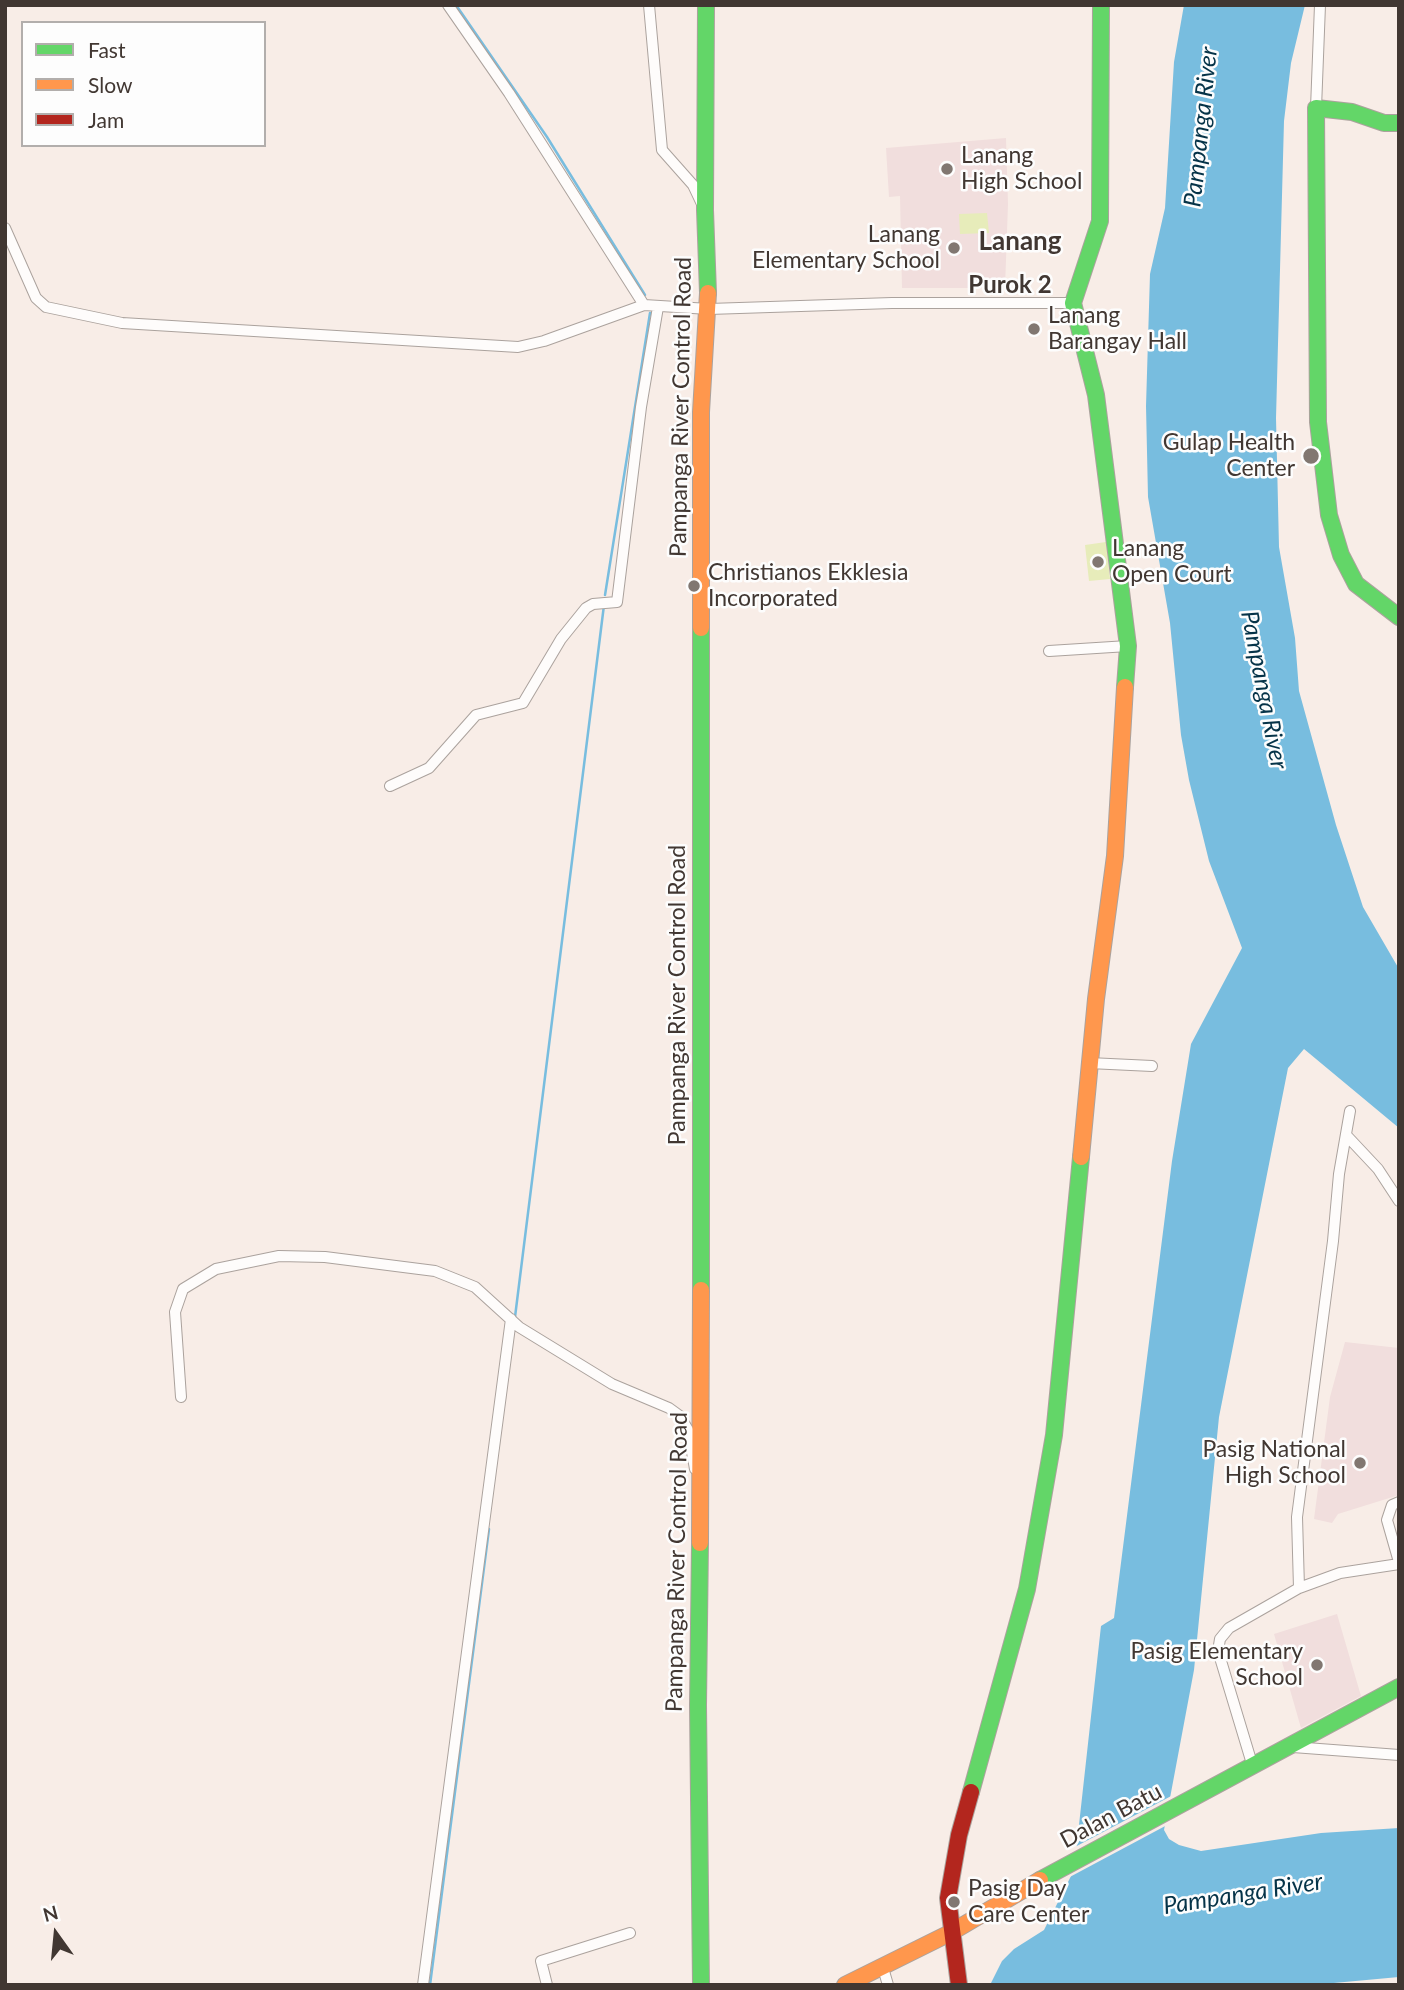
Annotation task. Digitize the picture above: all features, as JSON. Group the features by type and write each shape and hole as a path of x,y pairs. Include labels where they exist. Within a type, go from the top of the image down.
{"street":[{"path":"448,5 509,93 644,305"},
{"path":"649,5 662,150 693,186 705,210"},
{"name":"Pampanga River Control Road","path":"701,1985 698,1705 701,1489 701,412 709,309 705,210 706,5"},
{"path":"958,1985 959,1970 950,1933 948,1898 960,1835 1027,1589 1054,1435 1089,1063 1115,856 1128,646 1096,395 1073,303 1092,254 1100,221 1101,5"},
{"path":"1320,5 1316,108 1318,422 1329,516 1341,555 1356,584 1399,617"},
{"path":"1316,108 1352,112 1384,123 1399,123"},
{"path":"5,228 36,298 47,307 122,323 340,334 418,343 518,347 544,341 644,305 709,309 892,303 1073,303"},
{"path":"390,786 429,768 476,715 523,703 561,639 586,608 593,604 617,603 641,407 657,307"},
{"path":"1049,651 1128,646"},
{"path":"1089,1063 1152,1066"},
{"path":"1299,1588 1297,1517 1334,1241 1339,1174 1350,1111"},
{"path":"1347,1136 1378,1169 1399,1201"},
{"path":"181,1397 175,1312 183,1289 216,1269 279,1256 325,1257 435,1271 475,1287 514,1322 612,1384 669,1408 680,1416 688,1430 701,1489"},
{"path":"422,1985 514,1322"},
{"path":"1253,1767 1218,1651 1220,1639 1229,1628 1299,1588 1340,1573 1399,1563 1387,1520 1392,1505 1399,1502"},
{"name":"Dalan Batu","path":"845,1985 950,1933 1034,1883 1292,1747 1399,1687"},
{"path":"1292,1747 1399,1755"},
{"path":"547,1985 541,1961 629,1933"},
{"path":"883,1968 888,1985"}],"shaded area":[{"path":"1006,138 1008,204 1005,288 902,288 900,196 889,197 886,148"},
{"name":"Pasig National High School","path":"1345,1342 1399,1348 1399,1495 1338,1514 1332,1523 1314,1519 1330,1397"},
{"name":"Pasig Elementary School","path":"1337,1614 1361,1696 1301,1728 1274,1634"}],"green space":[{"path":"987,213 989,233 960,234 959,214"},
{"name":"Lanang Open Court","path":"1106,542 1110,579 1089,581 1085,545"}],"water":[{"name":"Pampanga River","path":"1184,5 1305,5 1291,63 1284,121 1276,418 1279,547 1295,638 1299,691 1336,825 1363,907 1399,969 1399,1128 1304,1049 1288,1068 1219,1417 1194,1670 1164,1830 1169,1839 1179,1845 1201,1851 1321,1833 1399,1828 1399,1977 1312,1985 990,1985 1002,1961 1014,1949 1044,1930 1074,1870 1101,1626 1114,1618 1172,1161 1191,1044 1242,948 1209,861 1189,780 1181,735 1170,623 1148,497 1146,406 1150,274 1165,208 1174,62"}],"pier":[{"path":"1175,1794 1169,1824 1066,1879 1073,1848"}],"waterway":[{"path":"456,5 547,137 645,295"},
{"path":"605,595 650,313"},
{"path":"515,1317 604,605"},
{"path":"430,1985 489,1529"}],"traffic: fast":[{"path":"706,5 705,210 708,293"},
{"path":"1101,5 1100,221 1073,303 1096,395 1128,646 1125,687"},
{"path":"1399,123 1384,123 1352,112 1316,108 1318,422 1329,515 1341,555 1356,584 1399,617"},
{"path":"701,628 701,1290"},
{"path":"971,1792 1027,1589 1054,1435 1081,1157"},
{"path":"700,1543 698,1705 701,1985"},
{"path":"1040,1880 1399,1687"}],"traffic: slow":[{"path":"701,628 701,412 708,293"},
{"path":"1081,1157 1096,999 1115,856 1125,687"},
{"path":"700,1543 701,1290"},
{"path":"845,1985 950,1933 1040,1880"}],"traffic: jam":[{"path":"959,1985 948,1898 959,1835 971,1792"}],"place":[{"name":"Lanang High School","path":"947,169"},
{"name":"Lanang Elementary School","path":"954,248"},
{"name":"Lanang Barangay Hall","path":"1034,329"},
{"name":"Gulap Health Center","path":"1311,456"},
{"name":"Lanang Open Court","path":"1098,562"},
{"name":"Christianos Ekklesia Incorporated","path":"694,586"},
{"name":"Pasig National High School","path":"1360,1463"},
{"name":"Pasig Elementary School","path":"1317,1665"},
{"name":"Pasig Day Care Center","path":"954,1902"}],"district":[{"name":"Lanang","path":"1020,242"},
{"name":"Purok 2","path":"1010,285"}]}
